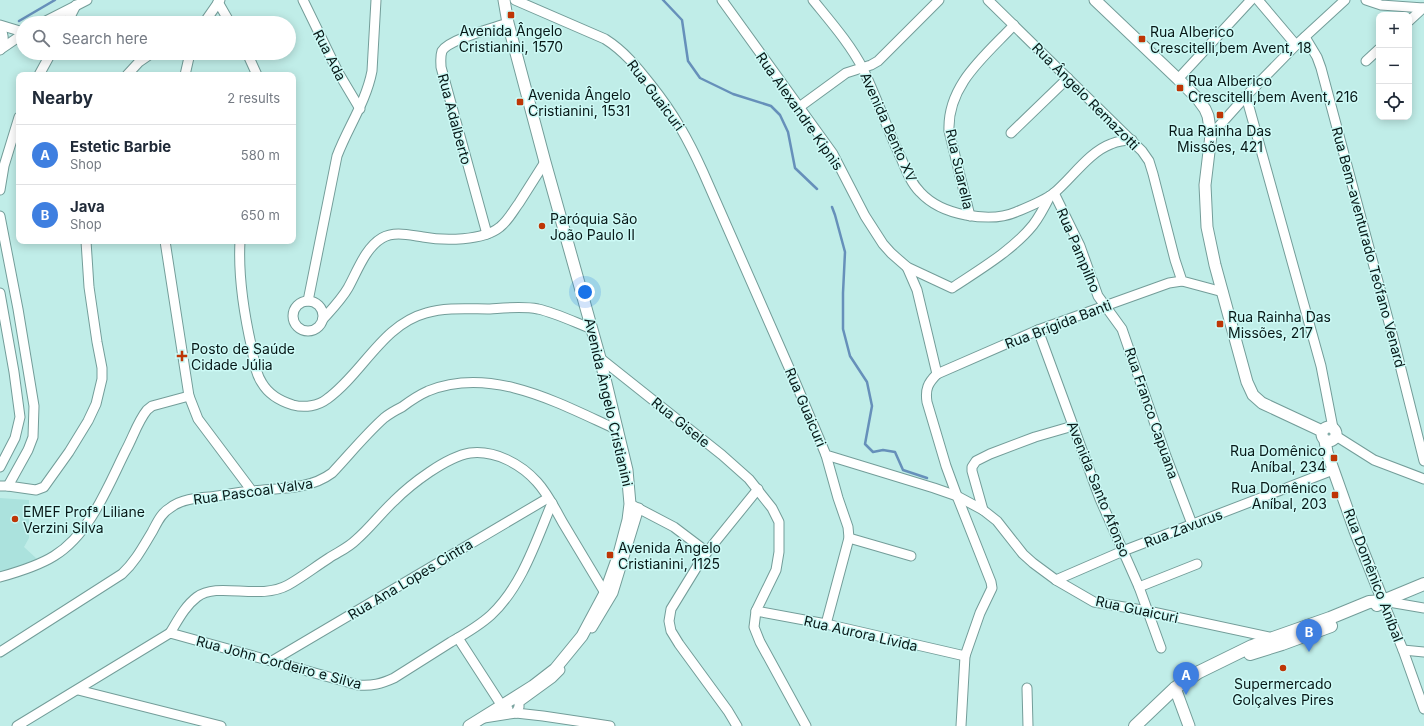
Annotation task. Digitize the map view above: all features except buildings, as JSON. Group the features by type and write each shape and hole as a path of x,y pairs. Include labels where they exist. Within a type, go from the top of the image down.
{"main road":[{"path":"1135,726 1175,688 1199,672 1252,646 1278,641 1369,602 1382,601 1424,584"}],"street":[{"path":"55,16 88,0"},
{"name":"Rua Ada","path":"303,0 338,72 360,109"},
{"path":"308,301 338,156 366,94 372,71 376,0"},
{"name":"Avenida Ângelo Cristianini","path":"469,726 533,686 555,669 582,636 605,593 619,554 628,520 634,506 618,430 600,358 545,162 508,23 504,0"},
{"name":"Rua Guaicuri","path":"514,0 605,39 616,47 640,70 668,106 687,137 701,166 826,455 957,496 982,510 1002,526 1023,554 1034,563 1056,580 1094,602 1148,611 1278,641"},
{"name":"Rua Alexandre Kipnis","path":"722,0 798,108 833,154 865,216 883,244 907,267 952,288 1025,234 1038,218 1052,194"},
{"name":"Avenida Bento XV","path":"813,0 829,20 862,68 893,141 914,185 930,201 945,209 970,216 988,218 1003,217 1052,194 1102,148 1110,144 1132,140"},
{"path":"798,108 846,73 871,65 884,56 939,0"},
{"name":"Rua Ângelo Remazotti","path":"988,0 1132,140 1145,156 1153,174 1175,260 1182,281"},
{"path":"1095,0 1178,78 1205,109 1210,125 1211,135 1205,185 1209,240 1247,382 1253,395 1262,404 1329,434 1374,460 1424,479"},
{"path":"1178,78 1251,0"},
{"path":"1258,0 1296,45"},
{"path":"1211,135 1246,96 1296,45 1345,0"},
{"path":"1366,0 1381,5 1424,8"},
{"path":"209,16 219,1 226,16"},
{"path":"70,16 76,5"},
{"path":"1412,18 1424,8"},
{"name":"Rua Adalberto","path":"486,234 441,67 440,58 443,51 451,42 508,23"},
{"name":"Rua Suarella","path":"970,216 951,138 949,117 953,101 969,73 1014,25"},
{"path":"0,26 16,31"},
{"path":"0,26 4,40 1,49"},
{"name":"Rua Bem-aventurado Teófano Venard","path":"1305,37 1317,57 1321,68 1395,345 1424,461"},
{"path":"1,49 16,38"},
{"path":"1366,61 1376,52"},
{"path":"41,72 48,60"},
{"path":"130,72 142,60"},
{"path":"186,72 188,60"},
{"path":"250,60 256,72"},
{"path":"1011,133 1068,78"},
{"path":"1246,96 1321,366 1329,434"},
{"path":"0,190 4,166 16,127"},
{"path":"323,319 323,314 318,305 308,301 300,304 294,311 294,320 298,327 306,331 314,330 321,324 323,319 335,306 347,289 372,246 380,239 393,234 407,234 434,239 470,238 495,231 505,223 545,162"},
{"name":"Rua Pampilho","path":"1052,194 1080,246 1096,290 1104,306"},
{"path":"0,216 18,309 34,406 33,437 28,450 4,486 36,490 44,487 69,452 88,421 96,404 100,392 102,368 89,287 86,244"},
{"path":"165,244 189,396 198,419 252,491"},
{"path":"240,244 241,284 257,374 267,390 281,402 297,406 311,406 327,400 388,335 409,320 427,313 444,310 524,308 544,311 592,329"},
{"path":"907,267 917,290 937,374 929,384 925,393 938,441 992,588 980,613 965,656 961,726 957,726"},
{"path":"1182,281 1223,292"},
{"name":"Rua Brígida Banti","path":"937,374 1038,330 1169,283 1182,281"},
{"path":"0,293 20,417 15,438 0,466"},
{"name":"Rua Franco Capuana","path":"1104,306 1122,329 1166,456 1192,524"},
{"name":"Avenida Santo Afonso","path":"1038,330 1100,498 1139,587 1161,648"},
{"name":"Rua Gisele","path":"600,358 702,439 749,479 777,516 779,552 776,570 756,611"},
{"name":"Rua Pascoal Valva","path":"0,652 122,574 137,558 161,517 177,503 191,499 252,491 292,488 316,482 325,478 332,474 367,434 386,417 427,391 455,384 484,383 508,386 551,400 618,430"},
{"path":"0,577 40,563 54,556 76,538 101,498 147,410 152,406 189,396"},
{"path":"982,510 972,471 976,461 1011,445 1073,426"},
{"name":"Rua Domênico Aníbal","path":"1329,434 1327,452 1355,531 1403,650 1424,709"},
{"path":"17,726 170,633 187,607 203,593 213,590 270,592 288,585 356,540 394,501 417,481 436,468 470,453 482,453 497,456 525,469 538,483 550,500 605,593"},
{"path":"826,455 838,498 847,523 849,538 826,624"},
{"name":"Rua Zavurus","path":"1056,580 1123,551 1334,470"},
{"path":"737,726 728,711 679,644 669,624 669,616 671,609 707,552 758,489"},
{"name":"Rua John Cordeiro e Silva","path":"170,633 358,685 375,685 394,678 478,626 492,615 516,583 528,559 550,500"},
{"name":"Rua Ana Lopes Cintra","path":"272,661 550,500"},
{"path":"516,713 519,707 519,702 552,678 580,647 614,593 634,506 674,527 707,552"},
{"path":"849,538 911,556"},
{"path":"1139,587 1197,564"},
{"path":"1382,601 1424,608"},
{"path":"756,611 754,627 756,633 806,726"},
{"name":"Rua Aurora Lívida","path":"756,611 826,624 965,656"},
{"path":"458,638 502,706 516,713"},
{"path":"1403,650 1424,652"},
{"path":"1027,688 1028,726"},
{"path":"1175,688 1189,726"},
{"path":"78,690 221,726"},
{"path":"482,718 516,713 610,726"}],"shaded area":[{"name":"EMEF Profª Liliane Verzini Silva","path":"0,498 29,500 29,538 24,547 37,559 0,575"}],"waterway":[{"path":"28,16 55,0"},
{"path":"663,0 682,20 688,61 700,78 733,94 771,106 780,115 788,132 795,168 817,189"},
{"path":"832,207 845,252 843,329 850,356 867,382 872,406 865,444 873,452 883,450 895,452 903,470 927,478"}],"place":[{"name":"Avenida Ângelo Cristianini, 1570","path":"511,15"},
{"name":"Rua Alberico Crescitelli,bem Avent, 18","path":"1142,39"},
{"name":"Rua Alberico Crescitelli,bem Avent, 216","path":"1180,88"},
{"name":"Avenida Ângelo Cristianini, 1531","path":"520,102"},
{"name":"Rua Rainha Das Missões, 421","path":"1220,115"},
{"name":"Paróquia São João Paulo II","path":"542,226"},
{"name":"Rua Rainha Das Missões, 217","path":"1220,324"},
{"name":"Posto de Saúde Cidade Júlia","path":"182,356"},
{"name":"Rua Domênico Aníbal, 234","path":"1334,458"},
{"name":"Rua Domênico Aníbal, 203","path":"1335,495"},
{"name":"EMEF Profª Liliane Verzini Silva","path":"15,519"},
{"name":"Avenida Ângelo Cristianini, 1125","path":"610,555"},
{"name":"Java","path":"1309,652"},
{"name":"Supermercado Golçalves Pires","path":"1283,668"},
{"name":"Estetic Barbie","path":"1186,695"}]}
